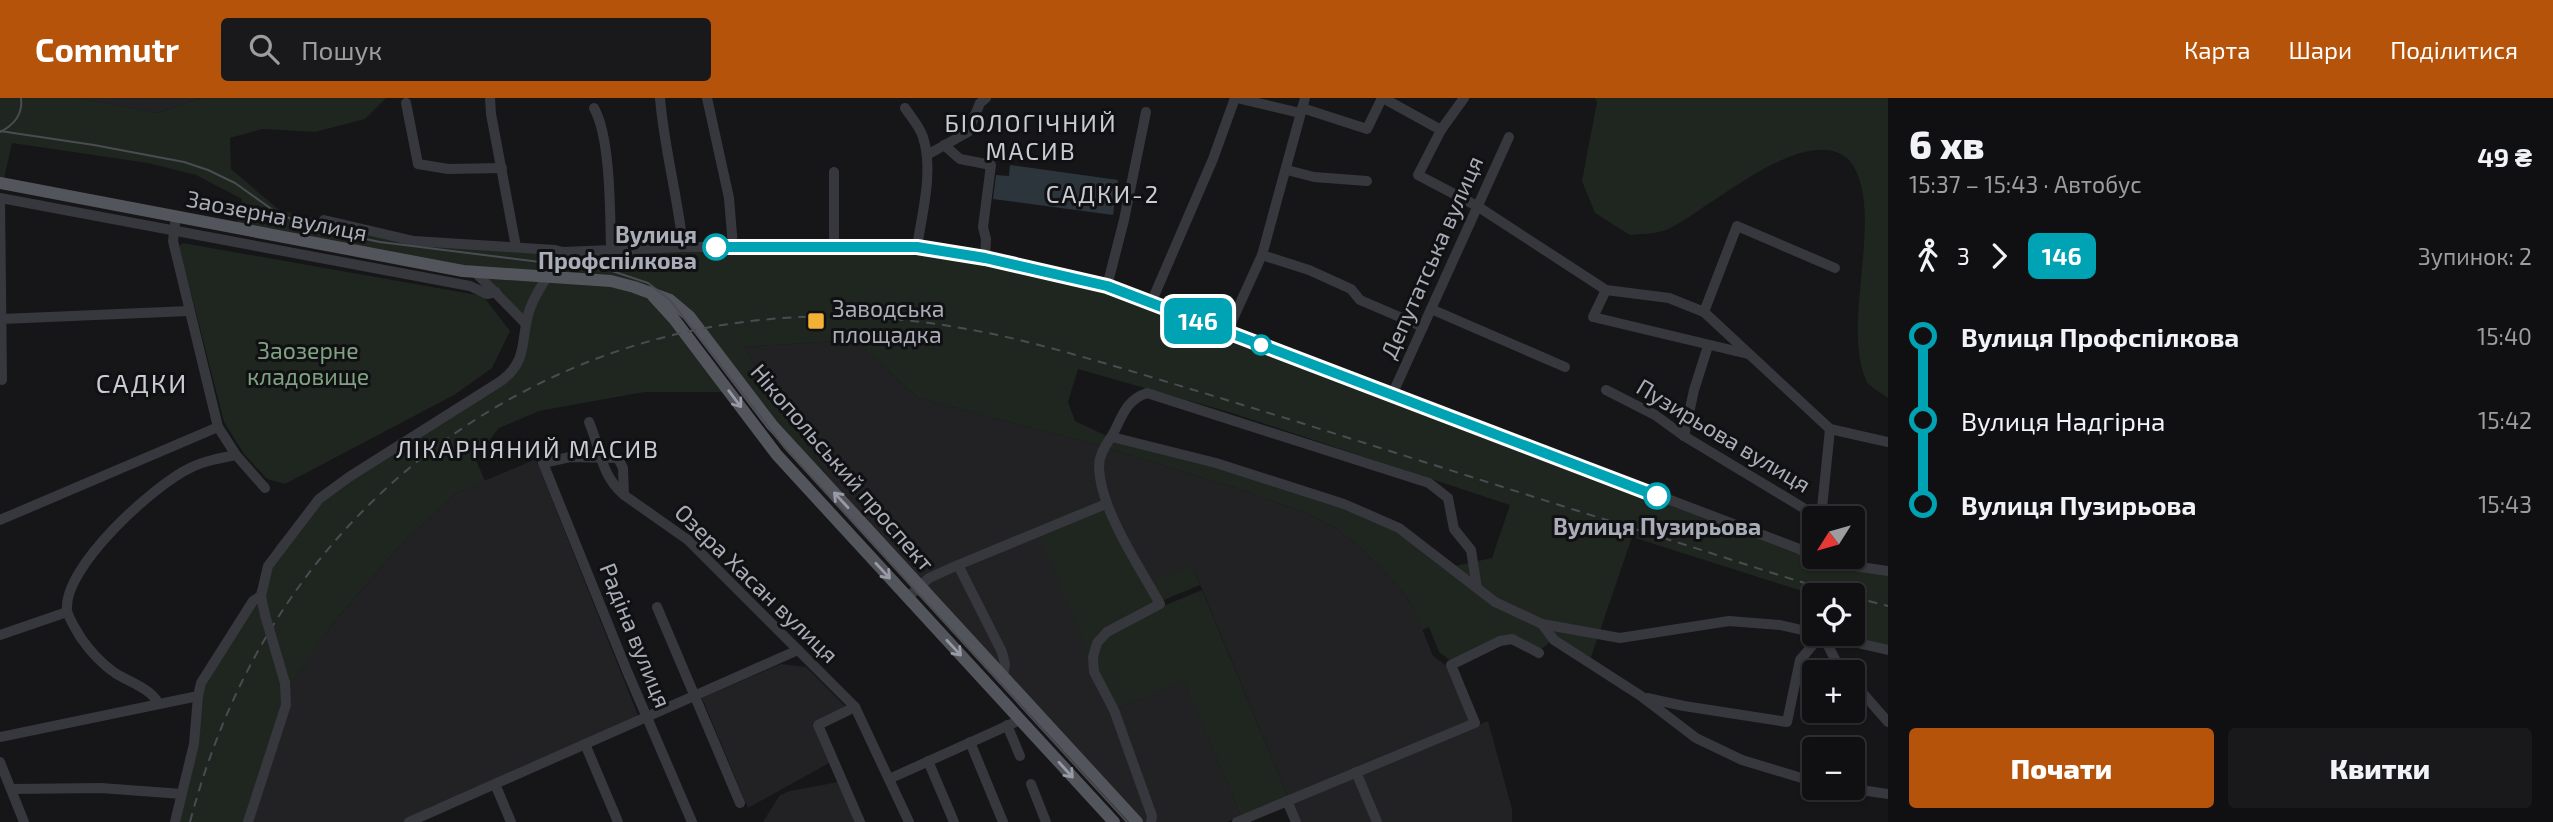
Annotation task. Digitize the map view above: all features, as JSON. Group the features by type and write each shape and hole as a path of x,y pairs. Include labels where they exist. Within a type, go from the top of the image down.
{"main road":[{"name":"Заозерна вулиця","path":"0,183 475,272 611,281 650,293"},
{"name":"Нікопольський проспект","path":"650,293 670,300 689,316 772,425 1137,822"},
{"name":"Нікопольський проспект","path":"650,293 674,319 777,455 1114,822"},
{"path":"1020,720 1036,712"}],"street":[{"path":"490,98 516,247"},
{"path":"660,98 683,247"},
{"path":"707,98 729,198 733,247"},
{"path":"926,155 968,132 986,98"},
{"path":"1151,303 1213,159 1236,98 1302,106 1367,129 1383,98 1441,130"},
{"path":"1464,98 1441,130 1419,175 1477,206 1606,290 1669,299 1704,312 1830,429 1888,442"},
{"path":"406,103 418,164 448,169 502,168"},
{"path":"1227,332 1262,255 1287,170 1302,106"},
{"path":"594,108 601,120 610,194 611,250"},
{"path":"905,108 922,134 926,155 925,198 917,247"},
{"path":"1107,286 1124,220 1146,112"},
{"name":"Депутатська вулиця","path":"1392,395 1509,137"},
{"path":"944,145 960,159 991,165 983,227 986,239 985,258"},
{"path":"1287,170 1314,177 1367,181"},
{"path":"834,172 834,247"},
{"path":"2,380 0,198 470,286 487,294 496,292"},
{"path":"176,216 173,241 218,427 236,455 265,488"},
{"name":"Заозерна вулиця","path":"324,220 414,241 563,252 683,247 917,247 985,258 1107,286 1802,551"},
{"path":"1704,312 1737,226 1835,268"},
{"path":"248,822 286,705 285,683 261,596 268,566 314,503 349,477 508,376 516,368 522,356 526,324 533,301 563,252"},
{"path":"1262,255 1310,270 1351,289 1360,300 1423,327"},
{"path":"475,272 526,324"},
{"path":"1606,290 1593,317 1749,354"},
{"path":"1431,309 1565,367"},
{"path":"2,319 189,312"},
{"path":"1684,436 1708,345"},
{"name":"Пузирьова вулиця","path":"1606,390 1655,415 1684,436 1802,507"},
{"path":"1151,822 1152,816 1114,710 1094,672 1093,657 1097,643 1107,632 1160,604 1106,504 1099,465 1105,445 1112,437 1126,407 1135,397 1147,393 1429,483 1448,498 1454,529 1471,550 1477,588"},
{"name":"Озера Хасан вулиця","path":"589,422 611,482 624,495 688,540 855,707 909,822"},
{"path":"0,520 218,427"},
{"path":"1822,506 1830,429"},
{"path":"1112,437 1229,467 1345,504 1399,528 1495,601 1542,624 1620,638 1729,621 1780,625 1802,630"},
{"path":"158,703 152,694 113,671 97,658 82,639 67,612 69,594 88,559 114,528 177,475 201,463 236,455"},
{"name":"Радіна вулиця","path":"600,458 570,457 543,463 692,822"},
{"path":"600,458 614,457 621,462 624,495"},
{"path":"908,597 935,575 1106,504"},
{"path":"958,565 1002,652 1005,664 1003,677"},
{"name":"Заозерна вулиця","path":"1866,568 1888,571"},
{"path":"167,822 175,822 182,794 197,727 201,683 253,601 261,596"},
{"path":"657,607 740,803"},
{"path":"0,635 67,612"},
{"path":"1542,624 1554,640 1641,696 1696,738 1742,760 1802,778"},
{"path":"1237,822 1475,723 1451,665 1500,641 1528,655 1539,653 1566,629"},
{"path":"1865,645 1888,650"},
{"path":"1641,696 1684,706 1787,722 1800,660 1810,646"},
{"path":"411,822 798,650"},
{"path":"0,737 198,696"},
{"path":"1865,696 1888,722"},
{"path":"855,707 818,725 860,822"},
{"path":"889,779 1020,720"},
{"path":"1007,725 1020,756"},
{"path":"970,742 1003,822"},
{"path":"585,744 618,822"},
{"path":"928,761 954,822"},
{"path":"0,762 24,822"},
{"path":"1356,772 1377,822"},
{"path":"495,784 511,822"},
{"path":"1031,785 1046,822"},
{"path":"11,789 101,788 182,794"},
{"path":"1865,791 1888,794"},
{"path":"1287,801 1296,822"}],"shaded area":[{"path":"78,98 201,98 157,113"},
{"path":"1010,165 1118,180 1113,215 993,199 996,175 1009,176"},
{"path":"855,340 918,398 1098,445 1236,488 1306,513 1334,527 1359,546 1412,604 1433,656 1448,667 1471,720 1288,797 1192,565 1144,585 1099,500 1090,657 1149,816 1148,822 1141,822 839,494 743,347"},
{"path":"536,459 639,718 404,822 251,822 289,706 290,686 333,623 396,550 456,493"},
{"path":"781,664 806,667 846,707 812,723 829,763 748,808 702,698"},
{"path":"1184,680 1241,816 1227,822 1154,822 1116,709"},
{"path":"1488,721 1512,809 1512,822 1381,822 1361,775"},
{"path":"1354,778 1372,822 1300,822 1293,803"},
{"path":"838,782 855,822 763,822 780,795"}],"green space":[{"path":"0,98 78,98 157,113 201,98 386,98 365,119 315,132 262,129 230,138 231,169 279,210 414,241 516,247 917,247 1107,286 1802,551 1802,569 1866,569 1866,566 1888,571 1888,648 1865,642 1865,583 1802,583 1802,591 1632,537 1590,660 1555,638 1540,650 1512,636 1452,662 1439,652 1429,627 1422,630 1412,604 1397,585 1359,546 1334,527 1306,513 1236,488 1098,445 918,398 855,340 743,347 839,494 774,423 692,314 646,291 492,272 236,228 242,199 196,175 148,163 12,143 3,183 0,183","holes":["1078,369 1229,412 1510,505 1492,558 1445,568 1398,530 1292,487 1111,438 1075,421 1068,402"]},
{"path":"1595,98 1888,98 1888,398 1867,382 1860,358 1858,330 1864,206 1860,181 1849,160 1830,150 1808,151 1783,159 1666,230 1630,235 1595,213 1582,181 1597,102"},
{"name":"Заозерне кладовище","path":"183,243 483,296 510,331 492,368 454,395 285,484 267,479 244,454 224,422 179,246"},
{"path":"472,275 542,281 521,322"},
{"path":"549,281 608,286 651,298 726,392 644,392 539,411 499,428 475,458 485,481 456,493 396,550 333,623 285,694 245,822 177,822 198,698 250,606 276,546 313,502 501,381 512,367 524,329"},
{"path":"1099,500 1144,584 1192,565 1200,585 1159,602 1106,630 1090,657 1036,526"},
{"path":"1202,590 1288,797 1241,816 1184,681 1116,709 1097,670 1099,645 1109,634 1161,607"}],"tram line":[{"path":"0,132 16,118 21,109 21,98"},
{"path":"0,131 184,162 235,183 277,213 313,228 380,242 612,271 648,283 670,300 784,447 1127,822"}],"railway":[{"path":"190,822 226,715 250,665 309,572 384,490 428,453 488,412 550,378 614,352 681,333 749,321 819,316 890,319 961,328 1022,341 1276,415 1806,583"},
{"path":"1865,600 1888,606"}],"bus line":[{"name":"146","path":"716,247 917,247 985,258 1107,286 1657,496"}],"place":[{"name":"Вулиця Профспілкова","path":"716,247"},
{"name":"Заводська площадка","path":"816,321"},
{"name":"Вулиця Пузирьова","path":"1657,496"}],"district":[{"name":"БІОЛОГІЧНИЙ МАСИВ","path":"1031,136"},
{"name":"САДКИ-2","path":"1103,193"},
{"name":"САДКИ","path":"142,382"},
{"name":"ЛІКАРНЯНИЙ МАСИВ","path":"528,448"}]}
